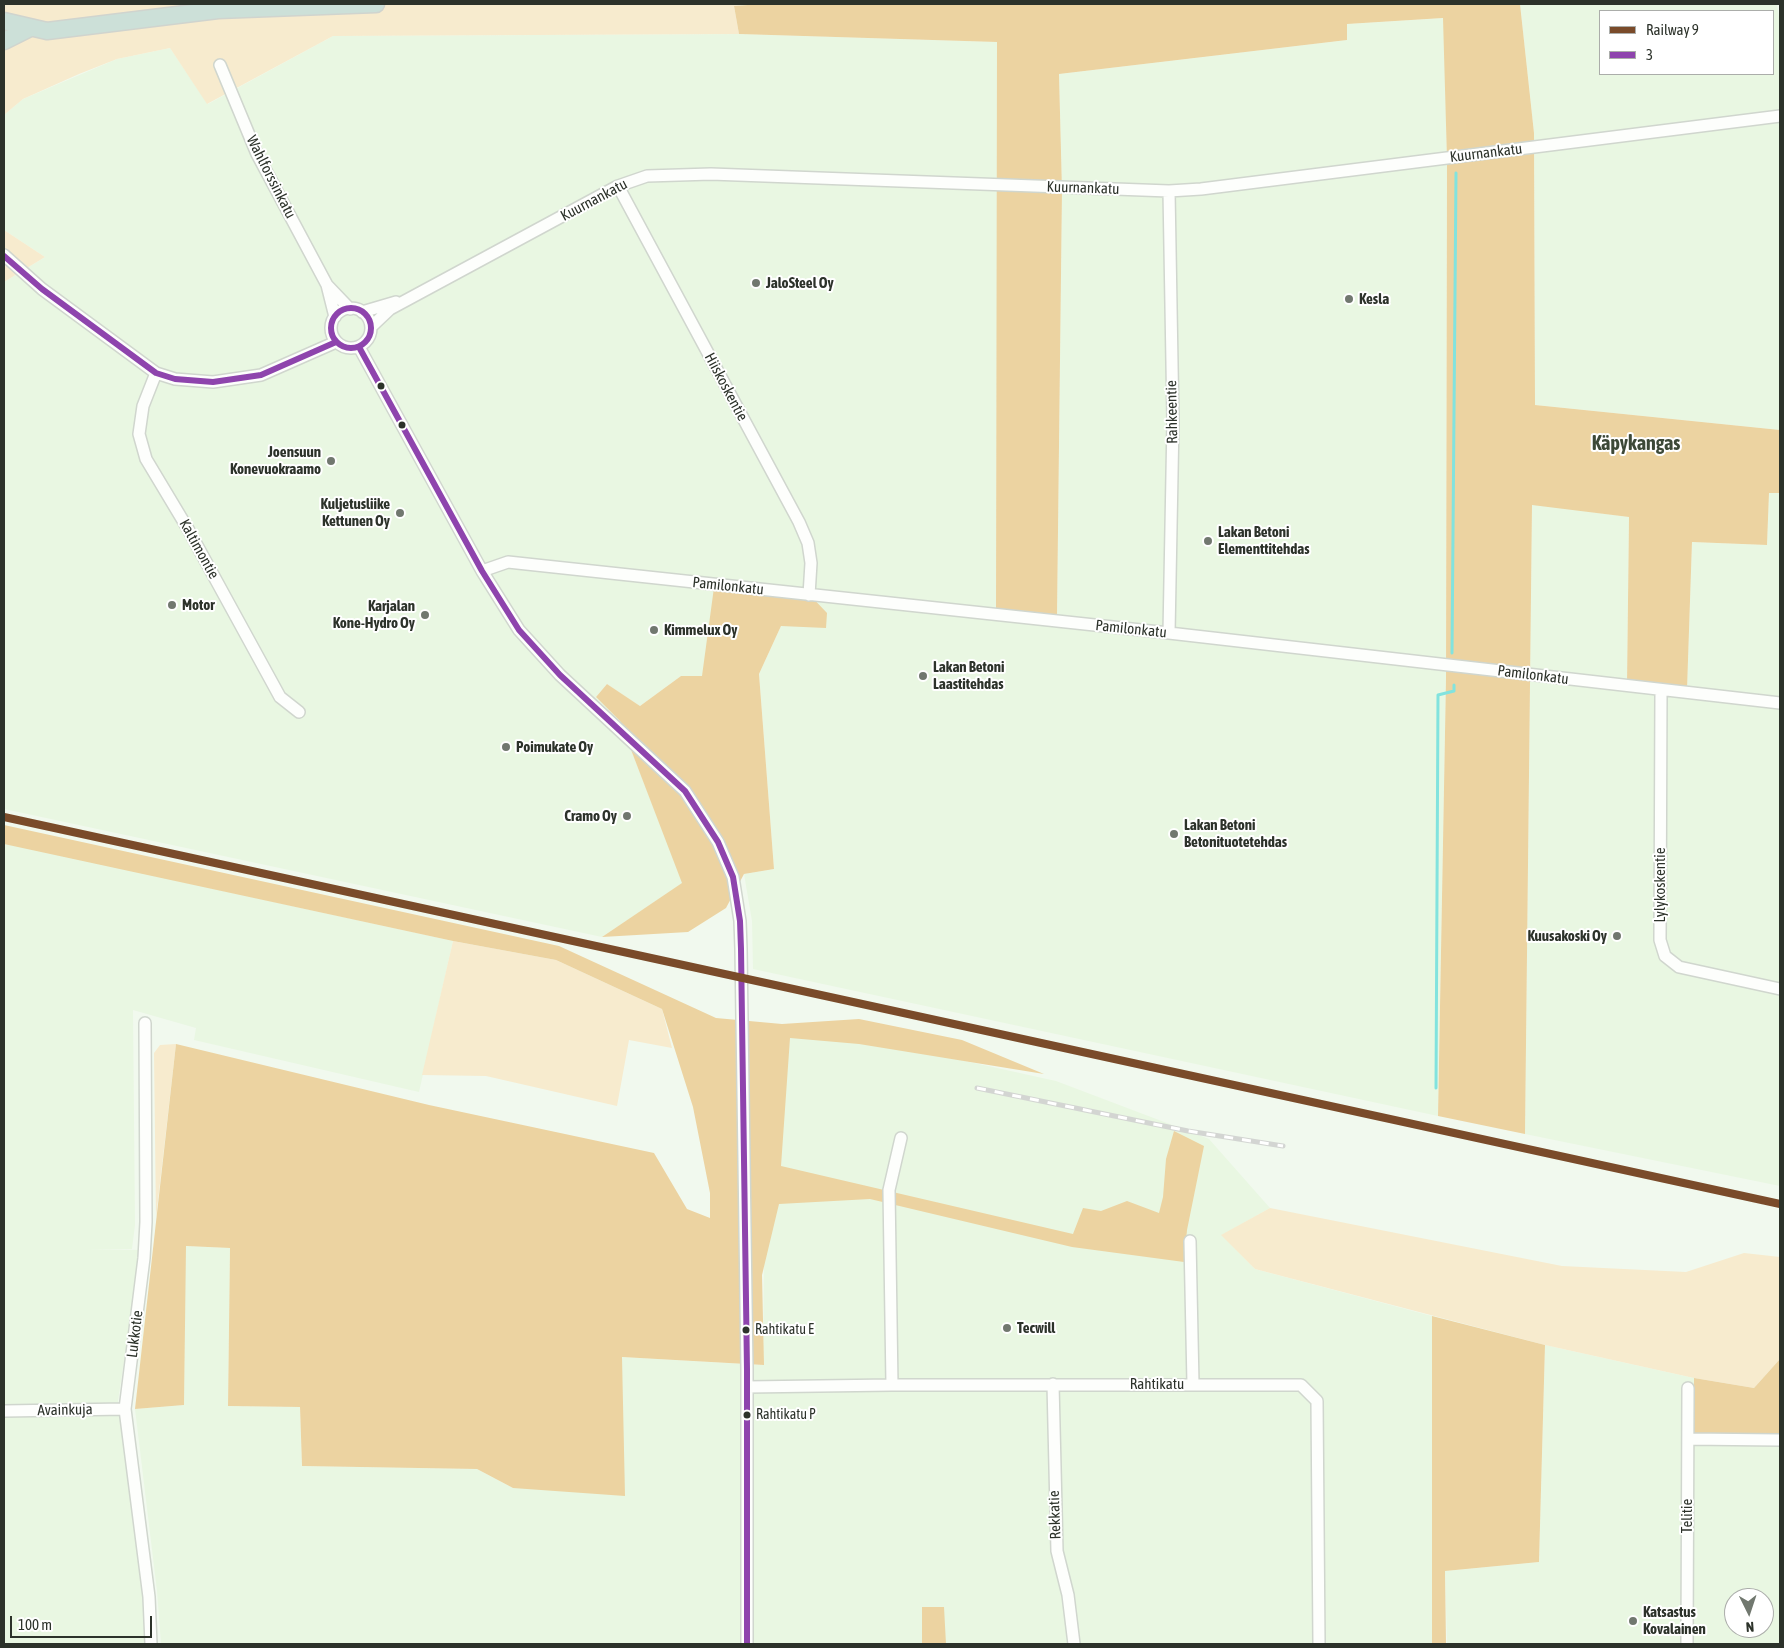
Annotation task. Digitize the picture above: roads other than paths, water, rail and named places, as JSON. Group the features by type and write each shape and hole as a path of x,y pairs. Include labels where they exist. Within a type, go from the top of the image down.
{"highway":[{"path":"4,21 47,31 218,10 376,4"},
{"path":"4,41 30,28"}],"street":[{"name":"Wahlforssinkatu","path":"220,65 257,154 327,285 335,317"},
{"name":"Kuurnankatu","path":"371,327 390,309 618,186 647,176 684,174 1169,191 1201,189 1780,116"},
{"name":"Hiiskoskentie","path":"618,186 799,522 808,543 811,563 809,595"},
{"name":"Rahkeentie","path":"1169,191 1173,421 1169,633"},
{"path":"4,256 42,289 156,373 175,379 213,382 261,376 336,342"},
{"name":"Wahlforssinkatu","path":"327,285 350,308"},
{"name":"Kuurnankatu","path":"362,312 412,297"},
{"path":"350,308 362,312 370,321 371,327 368,339 359,346 346,348 336,342 331,329 335,317 350,308"},
{"path":"359,346 482,571 512,619 539,654 685,791 718,842 733,877 741,940 747,1387 747,1644"},
{"name":"Kaltimontie","path":"156,373 143,406 139,434 146,459 180,515 280,697 299,712"},
{"name":"Pamilonkatu","path":"482,571 508,562 1169,633 1661,691 1780,703"},
{"name":"Lylykoskentie","path":"1661,691 1660,940 1665,956 1679,967 1780,989"},
{"name":"Lukkotie","path":"145,1023 145,1240 125,1409 149,1597 151,1644"},
{"path":"892,1385 889,1190 901,1138"},
{"path":"1190,1241 1193,1384"},
{"name":"Rahtikatu","path":"747,1387 1053,1384 1301,1385 1317,1401 1319,1644"},
{"name":"Rekkatie","path":"1053,1384 1057,1551 1068,1595 1074,1644"},
{"name":"Telitie","path":"1687,1644 1688,1388"},
{"name":"Avainkuja","path":"4,1411 125,1409"},
{"path":"1688,1439 1780,1440"}],"waterway":[{"path":"1452,653 1456,173"},
{"path":"1436,1088 1438,695 1454,691 1454,685"}],"railway":[{"path":"977,1088 1188,1131 1283,1146"}],"rail line":[{"name":"9","path":"4,817 1780,1204"}],"place":[{"name":"JaloSteel Oy","path":"756,283"},
{"name":"Kesla","path":"1349,299"},
{"name":"Joensuun Konevuokraamo","path":"331,461"},
{"name":"Kuljetusliike Kettunen Oy","path":"400,513"},
{"name":"Lakan Betoni Elementtitehdas","path":"1208,541"},
{"name":"Motor","path":"172,605"},
{"name":"Karjalan Kone-Hydro Oy","path":"425,615"},
{"name":"Kimmelux Oy","path":"654,630"},
{"name":"Lakan Betoni Laastitehdas","path":"923,676"},
{"name":"Poimukate Oy","path":"506,747"},
{"name":"Cramo Oy","path":"627,816"},
{"name":"Lakan Betoni Betonituotetehdas","path":"1174,834"},
{"name":"Kuusakoski Oy","path":"1617,936"},
{"name":"Tecwill","path":"1007,1328"},
{"name":"Rahtikatu E","path":"746,1330"},
{"name":"Rahtikatu P","path":"747,1415"},
{"name":"Katsastus Kovalainen","path":"1633,1621"}],"district":[{"name":"Käpykangas","path":"1636,444"}]}
